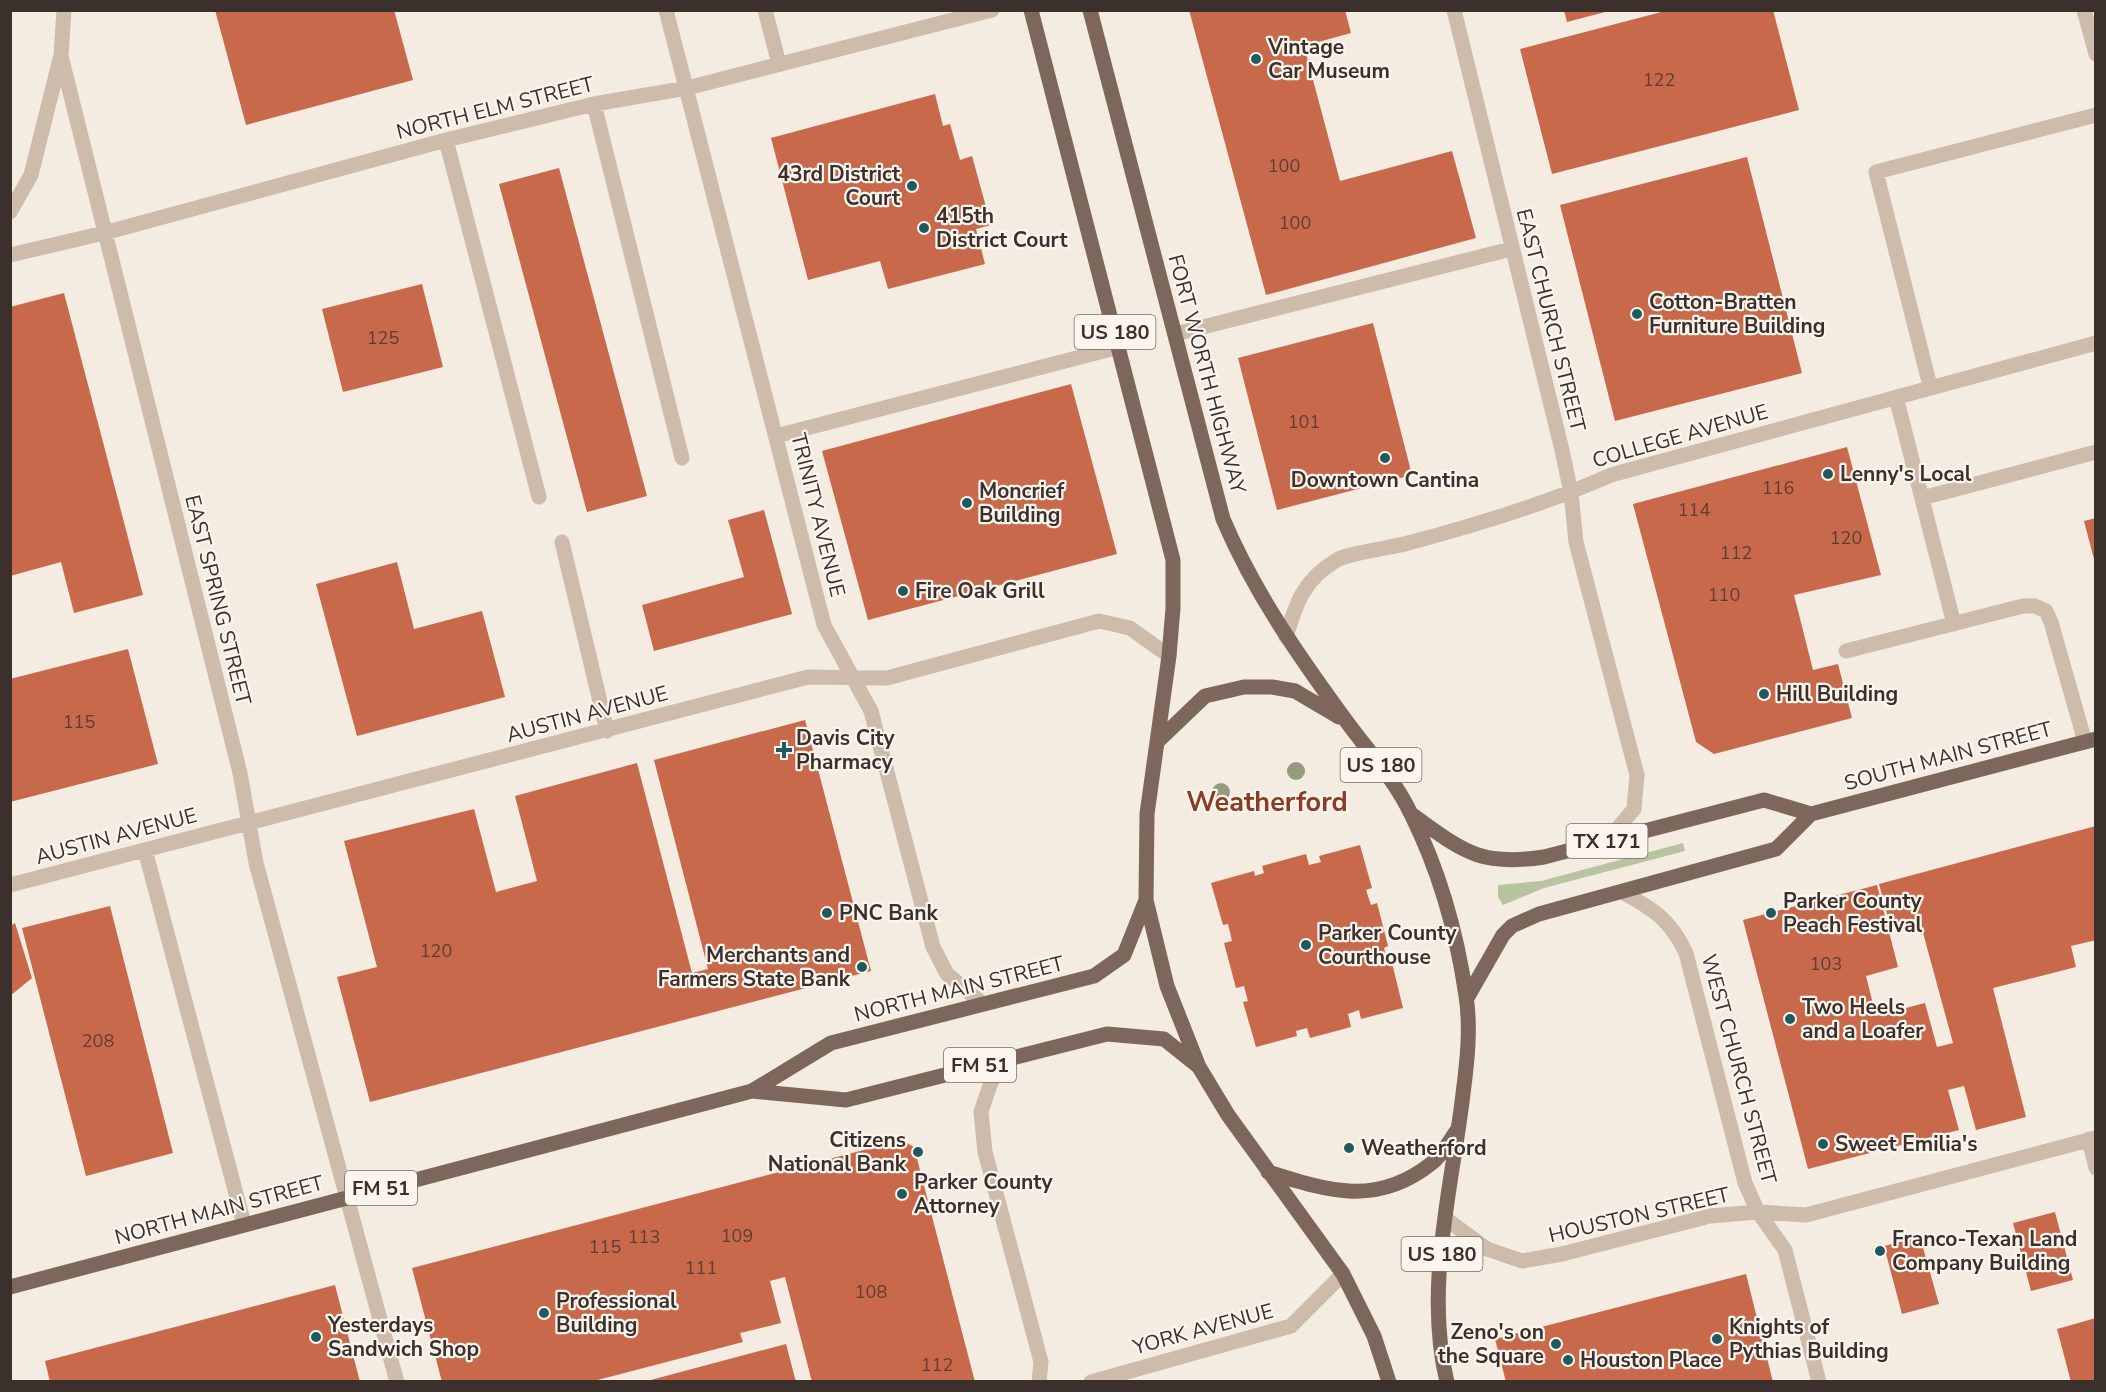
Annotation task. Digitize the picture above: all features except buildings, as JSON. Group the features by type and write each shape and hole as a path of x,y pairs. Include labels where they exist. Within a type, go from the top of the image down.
{"main road":[{"name":"US 180","path":"1031,10 1173,561 1173,608 1169,656 1147,814 1146,900 1167,986 1199,1067 1228,1115 1343,1274 1374,1336 1389,1382"},
{"name":"FORT WORTH HIGHWAY","path":"1090,10 1223,519 1254,586 1286,637 1346,721"},
{"path":"1158,741 1205,696 1244,687 1272,687 1295,691 1346,721"},
{"name":"US 180","path":"1346,721 1380,764 1411,813 1449,910 1467,998 1468,1057 1446,1219 1438,1299 1448,1382"},
{"name":"SOUTH MAIN STREET","path":"1811,814 2090,740"},
{"name":"TX 171","path":"1411,813 1466,852 1514,862 1544,857 1764,800 1811,814 1776,849 1539,914 1512,926 1503,935 1467,998"},
{"name":"NORTH MAIN STREET","path":"10,1287 752,1091 831,1043 1095,976 1124,955 1146,900"},
{"name":"NORTH MAIN STREET","path":"752,1091 846,1100 1107,1034 1164,1039 1199,1067"},
{"path":"1268,1172 1318,1187 1360,1193 1399,1182 1433,1162 1459,1127"}],"street":[{"name":"EAST SPRING STREET","path":"64,10 61,56 240,773 256,863 397,1382"},
{"name":"TRINITY AVENUE","path":"666,10 824,626 871,711 933,947 947,974 983,1004"},
{"path":"765,10 778,64"},
{"name":"NORTH ELM STREET","path":"10,255 104,233 446,140 594,104 687,88 992,10"},
{"name":"EAST CHURCH STREET","path":"1454,10 1510,249 1571,493 1576,542 1637,775 1634,809 1607,841"},
{"path":"2084,10 2096,54"},
{"path":"10,212 31,175 61,56"},
{"path":"594,104 682,458"},
{"path":"1930,386 1876,171 2096,115"},
{"path":"446,140 539,497"},
{"path":"1175,334 1510,249"},
{"name":"COLLEGE AVENUE","path":"1286,637 1298,598 1314,578 1339,559 1387,549 1476,525 1571,493 1611,475 2096,342"},
{"path":"776,436 1119,346"},
{"path":"1896,397 1954,624"},
{"path":"1922,498 2096,452"},
{"path":"562,542 607,731"},
{"path":"1846,651 2023,606 2035,606 2046,611 2051,622 2090,740"},
{"name":"AUSTIN AVENUE","path":"10,885 808,677 887,678 1099,621 1130,628 1169,656"},
{"path":"145,850 244,1224"},
{"name":"WEST CHURCH STREET","path":"1622,892 1664,918 1676,932 1686,953 1745,1183 1758,1212 1785,1250 1819,1382"},
{"path":"1003,1059 990,1085 981,1112 986,1152 1041,1362 1039,1382"},
{"path":"2092,1138 2096,1168"},
{"name":"HOUSTON STREET","path":"1446,1219 1487,1249 1522,1261 1562,1254 1710,1216 1758,1212 1806,1215 2092,1138"},
{"name":"YORK AVENUE","path":"1091,1382 1291,1326 1343,1274"}],"green space":[{"path":"1683,843 1685,851 1544,888 1503,905 1498,897 1498,885 1541,881"}],"place":[{"name":"Vintage Car Museum","path":"1256,59"},
{"name":"43rd District Court","path":"912,186"},
{"name":"415th District Court","path":"924,228"},
{"name":"Cotton-Bratten Furniture Building","path":"1637,314"},
{"name":"Downtown Cantina","path":"1385,458"},
{"name":"Lenny's Local","path":"1828,474"},
{"name":"Moncrief Building","path":"967,503"},
{"name":"Fire Oak Grill","path":"903,591"},
{"name":"Hill Building","path":"1764,694"},
{"name":"Davis City Pharmacy","path":"784,750"},
{"name":"PNC Bank","path":"827,913"},
{"name":"Parker County Peach Festival","path":"1771,913"},
{"name":"Parker County Courthouse","path":"1306,945"},
{"name":"Merchants and Farmers State Bank","path":"862,967"},
{"name":"Two Heels and a Loafer","path":"1790,1019"},
{"name":"Sweet Emilia's","path":"1823,1144"},
{"name":"Weatherford","path":"1349,1148"},
{"name":"Citizens National Bank","path":"918,1152"},
{"name":"Parker County Attorney","path":"902,1194"},
{"name":"Franco-Texan Land Company Building","path":"1880,1251"},
{"name":"Professional Building","path":"544,1313"},
{"name":"Yesterdays Sandwich Shop","path":"316,1337"},
{"name":"Knights of Pythias Building","path":"1717,1339"},
{"name":"Zeno's on the Square","path":"1556,1344"},
{"name":"Houston Place","path":"1568,1360"}],"district":[{"name":"Weatherford","path":"1267,802"}]}
